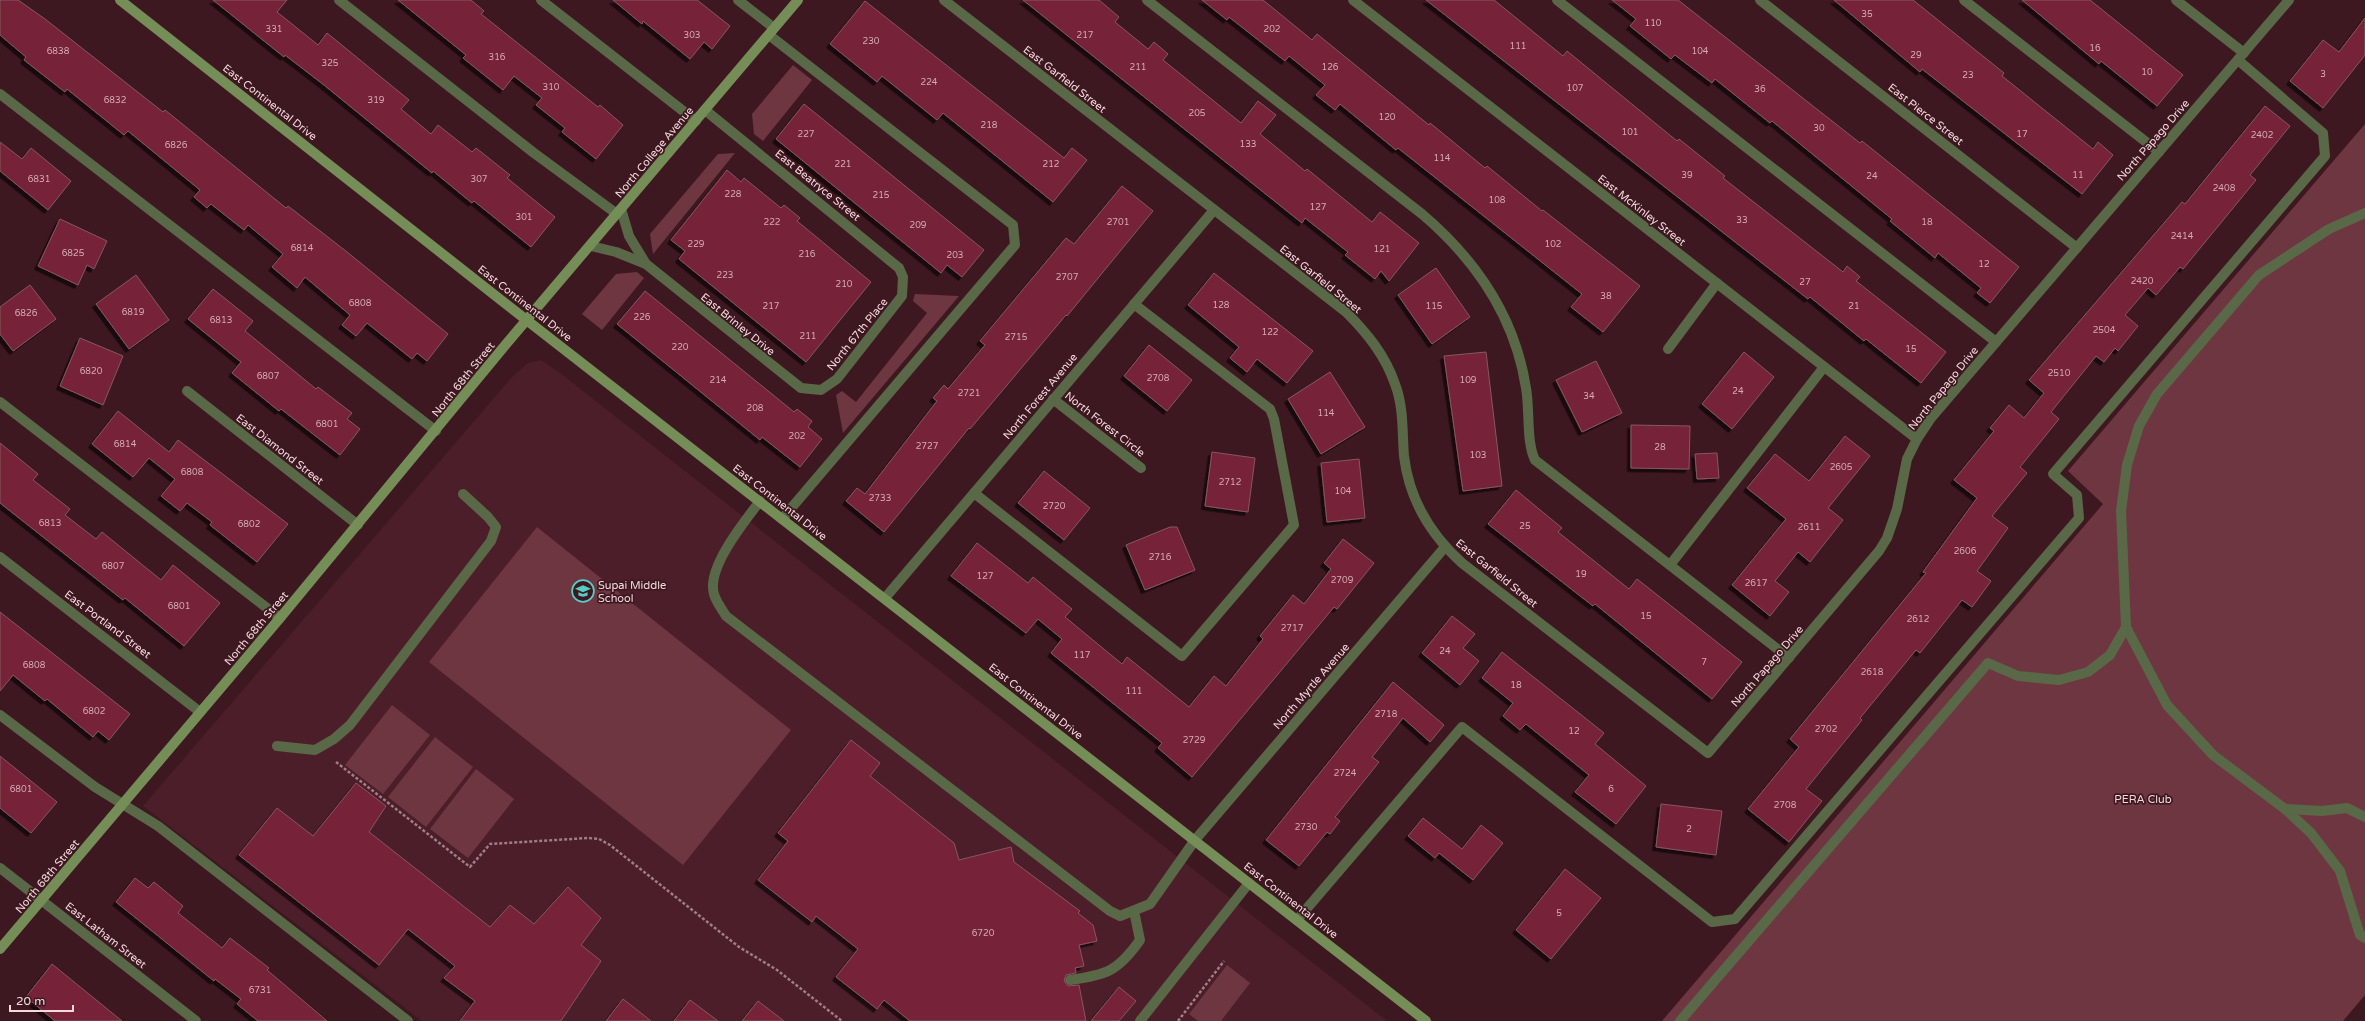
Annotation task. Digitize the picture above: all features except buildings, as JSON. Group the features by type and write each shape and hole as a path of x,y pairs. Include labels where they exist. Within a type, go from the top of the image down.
{"street":[{"name":"East Continental Drive","path":"120,0 527,320 1426,1021"},
{"path":"339,0 534,153 619,212"},
{"path":"541,0 696,121"},
{"path":"738,0 772,31 1013,225 1015,244 782,519"},
{"name":"North College Avenue","path":"527,320 798,0"},
{"name":"East Garfield Street","path":"944,0 1346,312 1380,352 1396,385 1400,402 1404,455 1412,490 1427,523 1446,547 1462,562 1708,753"},
{"path":"1148,0 1422,214 1458,247 1488,287 1511,333 1526,387 1530,448 1535,460 1790,658"},
{"name":"East McKinley Street","path":"1353,0 1917,439"},
{"path":"1557,0 1996,342"},
{"name":"East Pierce Street","path":"1760,0 2077,248"},
{"path":"1964,0 2159,152"},
{"path":"1297,920 1462,727 1712,922 1735,919 2079,518 2077,495 2053,474 2325,156 2324,133 2241,56 2176,0"},
{"name":"North Papago Drive","path":"1708,753 1790,658 1879,551 1893,524 1902,477 1917,439 1931,418 2289,0"},
{"path":"0,94 436,431"},
{"name":"East Beatryce Street","path":"705,110 892,261 899,268 904,287"},
{"name":"North Forest Avenue","path":"885,598 1214,210"},
{"name":"East Brinley Drive","path":"619,212 629,236 646,264 793,384 801,388 821,390"},
{"path":"2365,213 2329,229 2259,275 2157,394 2139,426 2127,465 2121,510 2126,627 2167,705 2213,754 2285,809 2311,833 2340,871 2360,935 2365,938"},
{"name":"East Brinley Drive","path":"590,246 646,264"},
{"path":"1668,349 1717,283"},
{"name":"North 67th Place","path":"821,390 837,379 897,305 904,287"},
{"path":"974,493 1182,656 1294,525 1274,419 1270,409 1134,304"},
{"name":"North 68th Street","path":"0,949 358,525 527,320"},
{"path":"1670,565 1824,366"},
{"name":"East Diamond Street","path":"187,391 358,525"},
{"name":"North Forest Circle","path":"1053,399 1141,468"},
{"path":"0,402 280,618"},
{"path":"277,746 314,750 334,739 350,724 491,541 496,527 488,517 464,494"},
{"name":"North Myrtle Avenue","path":"760,501 729,544 716,569 713,593 726,616 1110,911 1120,916 1150,904 1195,840 1446,547"},
{"name":"East Portland Street","path":"0,557 200,712"},
{"path":"1680,1021 1988,663 2018,676 2059,680 2088,672 2110,655 2126,627"},
{"path":"0,715 95,787 158,826 408,1021"},
{"path":"2285,809 2322,811 2347,808 2365,817"},
{"name":"East Latham Street","path":"0,868 196,1021"},
{"path":"1140,1021 1249,883"},
{"path":"1070,980 1097,977 1124,962 1140,940 1134,911"}],"path":[{"path":"336,762 470,867 490,844 588,838 599,839 610,845 739,947 777,970 842,1021"},
{"path":"1178,1021 1224,962"}],"shaded area":[{"name":"Supai Middle School","path":"541,360 560,373 1387,1021 422,1021 143,806 513,376 528,363"}],"green space":[{"path":"793,65 812,80 763,141 754,134 752,114"},
{"name":"PERA Club","path":"2365,124 2365,995 2343,1021 1662,1021 2103,504 2068,471"},
{"path":"735,153 653,254 650,234 718,154"},
{"path":"637,272 644,278 602,330 582,314 616,274"},
{"path":"915,294 959,296 843,433 836,395 842,391 856,402 927,313 913,301"},
{"path":"537,527 791,730 683,865 429,662"},
{"path":"392,705 430,735 383,794 345,765"},
{"path":"435,737 473,767 426,827 388,797"},
{"path":"476,769 514,799 468,858 430,829"},
{"path":"1227,965 1250,983 1221,1021 1198,1021 1189,1014"}],"place":[{"name":"Supai Middle School","path":"583,591"}]}
